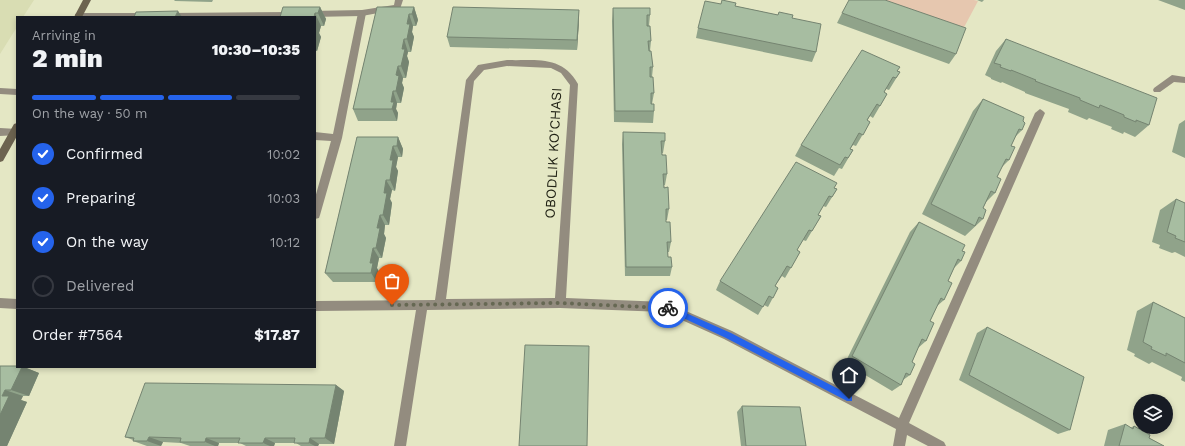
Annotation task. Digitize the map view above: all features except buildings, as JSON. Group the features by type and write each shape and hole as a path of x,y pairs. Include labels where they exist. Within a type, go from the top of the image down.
{"main road":[{"path":"78,16 87,0"},
{"path":"0,158 16,130"}],"street":[{"path":"264,16 362,13 397,7 399,0"},
{"path":"316,212 337,138 362,13"},
{"name":"OBODLIK KO'CHASI","path":"440,304 470,80 481,67 507,63 552,65 564,71 574,84 560,303"},
{"path":"1157,90 1172,78 1185,80"},
{"path":"0,91 16,92"},
{"path":"899,446 902,426 1040,113"},
{"path":"0,132 16,130"},
{"path":"316,136 337,138"},
{"path":"0,303 16,304"},
{"path":"316,306 560,303 665,307 728,335 940,446"},
{"path":"400,446 422,305"}],"shaded area":[{"path":"0,0 34,0 24,16 16,16 16,29 0,54"},
{"path":"879,0 974,0 978,1 961,33"}],"way so far":[{"path":"392,305 560,303 668,308"}],"route":[{"path":"668,308 728,335 849,399"}]}
